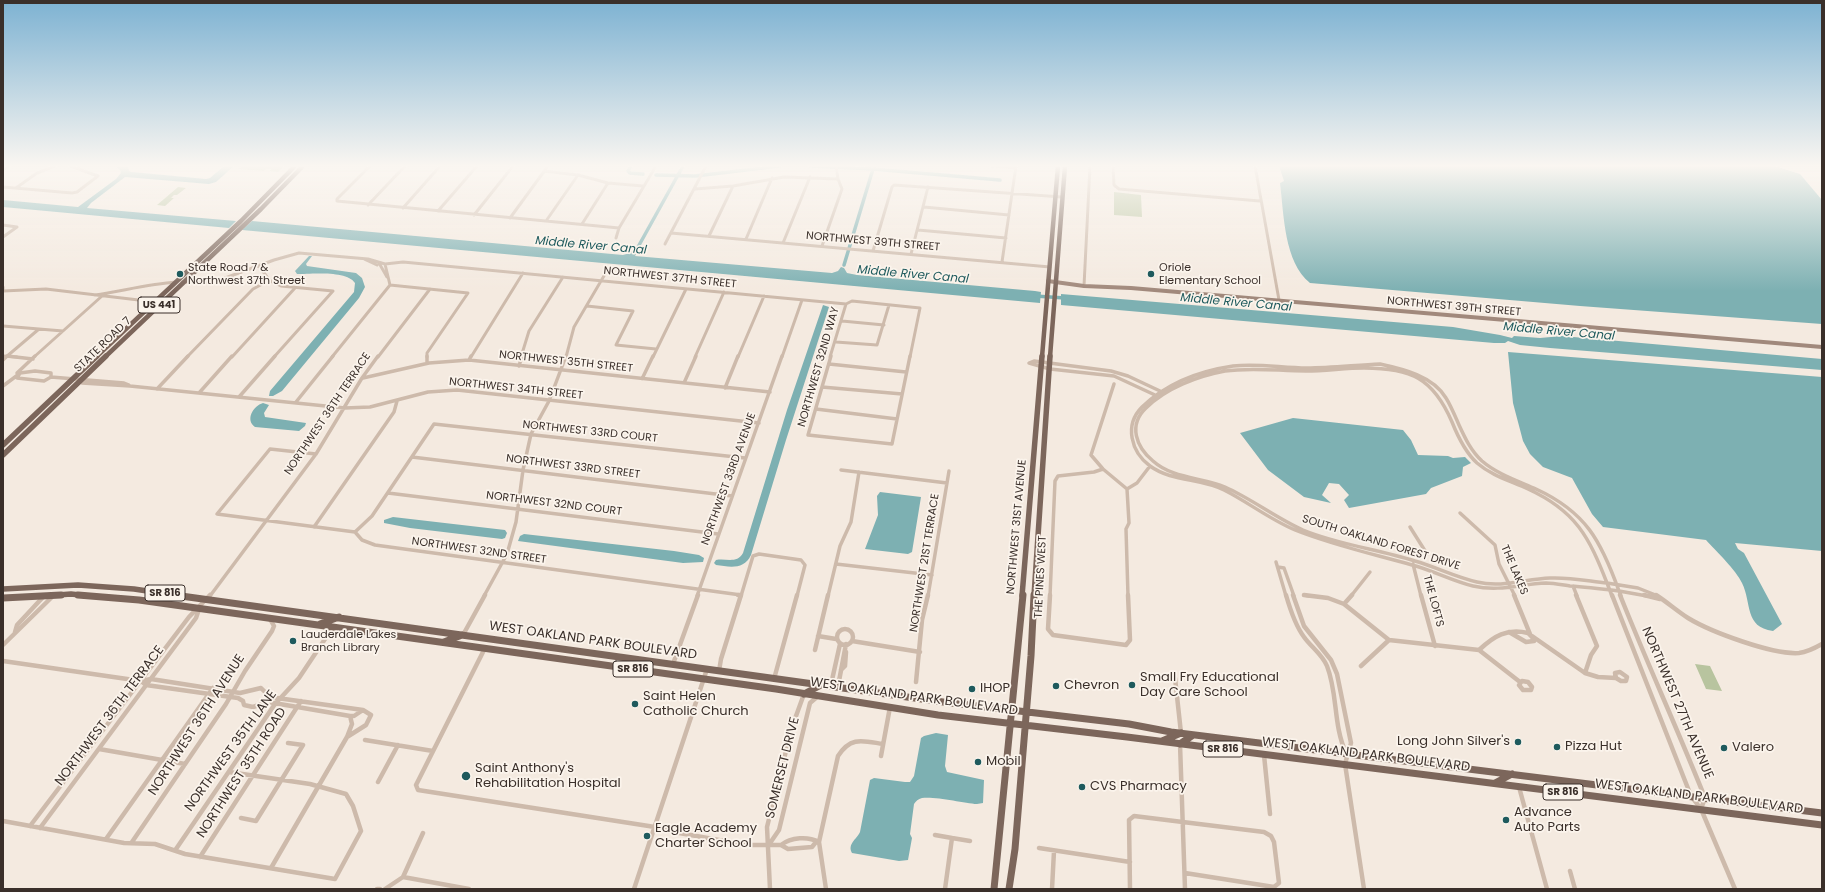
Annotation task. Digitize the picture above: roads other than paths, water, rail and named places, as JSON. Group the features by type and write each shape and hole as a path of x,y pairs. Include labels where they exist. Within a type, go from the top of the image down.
{"main road":[{"name":"STATE ROAD 7","path":"3,445 254,208"},
{"name":"STATE ROAD 7","path":"3,455 182,282 262,208"},
{"name":"NORTHWEST 31ST AVENUE","path":"994,889 1012,710 1055,208"},
{"name":"NORTHWEST 31ST AVENUE","path":"1009,889 1016,849 1032,643 1037,533 1061,208"},
{"path":"3,448 13,436"},
{"name":"WEST OAKLAND PARK BOULEVARD","path":"3,589 66,586 124,588 824,686 1129,724 1181,733 1822,813"},
{"path":"45,595 66,586"},
{"name":"WEST OAKLAND PARK BOULEVARD","path":"3,598 57,594 123,598 319,624 1010,724 1345,764 1822,824"},
{"path":"319,624 339,617"},
{"path":"333,627 348,619"},
{"path":"442,642 464,635"},
{"path":"804,694 824,686"},
{"path":"1162,742 1181,733"},
{"path":"1180,744 1193,734"},
{"path":"1494,783 1512,774"},
{"path":"1518,786 1519,782 1528,776"}],"street":[{"path":"399,208 619,228"},
{"path":"438,211 441,208"},
{"path":"474,215 480,208"},
{"path":"510,218 518,208"},
{"path":"546,221 555,208"},
{"path":"582,224 592,208"},
{"path":"616,238 619,228 631,208"},
{"path":"665,244 685,208"},
{"path":"708,236 722,208"},
{"path":"746,239 759,208"},
{"path":"783,243 798,208"},
{"path":"822,246 835,208"},
{"path":"873,251 886,208"},
{"path":"912,254 924,208 1009,214"},
{"path":"1002,262 1010,208"},
{"path":"1084,286 1088,208"},
{"path":"1261,208 1279,300"},
{"path":"3,225 17,227 3,237"},
{"path":"918,230 1006,238"},
{"name":"NORTHWEST 39TH STREET","path":"671,233 1050,267"},
{"name":"NORTHWEST 37TH STREET","path":"95,295 124,291 160,283 217,281 259,266 299,254 310,253 363,259 379,264 406,263 602,280 846,304 852,302 920,308 906,372"},
{"path":"379,264 390,285"},
{"path":"385,264 389,275 387,277"},
{"path":"239,397 333,291 278,286 270,280 259,266"},
{"path":"464,635 502,564 512,542 519,509 523,470 531,434 549,401 562,370 574,327 608,269"},
{"path":"469,360 523,273"},
{"path":"519,366 529,331 563,277"},
{"path":"157,389 253,289 270,280"},
{"name":"NORTHWEST 39TH STREET","path":"1048,283 1080,287 1130,288 1279,300 1822,347"},
{"path":"390,285 468,293 427,352 426,362"},
{"path":"296,402 390,285"},
{"path":"3,287 3,292 46,289 147,301 152,304"},
{"path":"199,393 295,288"},
{"name":"NORTHWEST 36TH TERRACE","path":"30,826 189,617 200,608 267,520 316,454 362,378 430,289"},
{"path":"642,379 686,289"},
{"path":"684,383 724,292"},
{"path":"3,386 102,296"},
{"path":"725,388 764,296"},
{"name":"NORTHWEST 33RD AVENUE","path":"673,664 802,300"},
{"name":"NORTHWEST 32ND WAY","path":"846,304 808,435 892,444 897,419"},
{"path":"836,342 876,345 884,325 889,305"},
{"path":"587,306 632,311 616,345 656,349"},
{"path":"842,321 884,325"},
{"path":"3,326 63,331"},
{"path":"3,360 39,329"},
{"path":"5,357 33,359"},
{"name":"NORTHWEST 35TH STREET","path":"362,378 426,362 447,359 469,360 770,392"},
{"path":"816,409 897,419 906,372 829,364"},
{"name":"SOUTH OAKLAND FOREST DRIVE","path":"1380,364 1412,372 1437,387 1446,397 1452,406 1468,445 1482,461 1500,473 1554,497 1585,521 1598,539 1617,584 1553,577 1497,589 1474,586 1413,563 1350,546 1289,525 1268,517 1222,489 1167,475 1150,466 1136,451 1131,426 1134,417 1140,409 1160,391 1181,380 1198,374 1239,366 1258,365 1298,368 1380,364"},
{"path":"1042,365 1117,377 1155,394"},
{"path":"1050,367 1111,371 1128,376 1160,391"},
{"name":"SOUTH OAKLAND FOREST DRIVE","path":"1289,525 1224,487 1208,481 1182,476 1154,463 1138,441 1135,429 1138,417 1155,400 1178,386 1207,374 1225,371 1267,369 1310,371 1374,368 1396,370 1409,374 1429,385 1440,397 1464,447 1475,461 1498,476 1548,499 1564,510 1576,521 1593,546 1691,796 1701,809"},
{"name":"NORTHWEST 34TH STREET","path":"51,377 51,373 26,370 18,373 17,378 44,380 51,377 79,381 82,383 130,386 345,408 370,407 428,392 457,390 759,423"},
{"path":"1114,384 1108,408 1091,455 1103,469 1113,475 1127,489 1137,483 1150,466"},
{"path":"822,387 902,394"},
{"path":"314,527 394,412 397,401"},
{"name":"NORTHWEST 33RD COURT","path":"412,457 434,424 745,458"},
{"name":"NORTHWEST 32ND STREET","path":"316,454 270,449 217,514 355,532 362,540 375,545 502,564 741,595"},
{"path":"355,532 372,516 412,457"},
{"name":"NORTHWEST 33RD STREET","path":"412,457 732,496"},
{"name":"THE PINES WEST","path":"1103,469 1094,472 1058,476 1055,481 1048,629 1053,635 1126,644 1130,640 1126,529 1129,523 1127,489"},
{"path":"841,470 947,483"},
{"name":"NORTHWEST 21ST TERRACE","path":"916,682 922,620 932,575 949,471"},
{"path":"814,650 840,546 851,522 859,472"},
{"name":"NORTHWEST 32ND COURT","path":"388,493 718,534"},
{"name":"THE LAKES","path":"1460,513 1494,545 1499,564 1511,586 1531,637"},
{"path":"1410,527 1427,554"},
{"path":"719,671 721,658 754,556 759,554 801,560 805,565 774,678"},
{"name":"THE LOFTS","path":"1413,563 1436,646"},
{"path":"836,564 932,575"},
{"path":"1347,754 1340,741 1327,666 1306,641 1296,625 1277,564 1284,568 1304,626 1333,665 1351,743 1345,764 1364,889"},
{"path":"1344,604 1370,572"},
{"name":"SOUTH OAKLAND FOREST DRIVE","path":"1511,586 1547,583 1619,591"},
{"path":"1617,584 1632,586 1652,592 1683,616 1703,626 1775,649 1800,653 1822,644"},
{"name":"NORTHWEST 27TH AVENUE","path":"1617,584 1638,639 1675,722 1705,798"},
{"path":"1573,586 1597,646 1591,655 1585,673"},
{"path":"1619,591 1645,594 1668,603"},
{"path":"3,645 15,632 24,626 57,594"},
{"path":"15,632 17,625 45,595"},
{"path":"1304,595 1328,598 1344,604 1389,640 1479,650 1520,682"},
{"name":"NORTHWEST 36TH TERRACE","path":"40,828 196,618 200,608"},
{"name":"NORTHWEST 36TH AVENUE","path":"132,842 186,764 272,631 274,626 269,618"},
{"path":"1520,637 1526,623"},
{"name":"NORTHWEST 35TH LANE","path":"176,849 275,704 299,678 333,627"},
{"path":"836,639 837,633 846,629 854,635 852,641 846,646"},
{"path":"1479,650 1495,635 1504,632 1523,632 1585,673 1598,677 1616,678"},
{"path":"1504,632 1520,637 1526,642 1531,637"},
{"path":"818,636 836,639 840,644 846,646"},
{"path":"1361,666 1389,640"},
{"path":"852,641 920,652"},
{"path":"824,686 832,680 840,644"},
{"path":"841,688 839,681 840,671 845,666 847,657 846,646"},
{"path":"485,648 416,785 418,790 655,827 668,831 747,845 781,845 788,849 812,847 818,842"},
{"path":"1318,654 1323,651"},
{"path":"3,661 141,681 151,679 233,691 245,692 261,688 270,697 363,710 371,714 371,718 366,725 348,737"},
{"path":"1327,666 1333,665"},
{"path":"634,889 707,669"},
{"path":"1176,678 1181,733"},
{"path":"141,681 146,685 238,698 248,707 268,702 350,716 354,716 363,710"},
{"name":"NORTHWEST 36TH AVENUE","path":"106,839 213,688"},
{"name":"SOMERSET DRIVE","path":"770,889 767,827 792,727 804,694"},
{"name":"SOMERSET DRIVE","path":"768,846 779,830 810,703 818,696"},
{"name":"NORTHWEST 35TH ROAD","path":"200,857 252,775 298,708 301,701"},
{"path":"881,756 890,707"},
{"path":"270,868 348,737 352,726 352,719 350,716"},
{"path":"365,740 433,751"},
{"path":"826,889 818,842 838,756 842,748 849,742 859,740 883,744"},
{"path":"241,818 256,821 303,746 288,743"},
{"path":"1180,744 1185,889"},
{"path":"378,782 398,745"},
{"path":"99,750 186,764"},
{"path":"1264,755 1270,814"},
{"path":"3,821 124,843 145,842 168,846 185,854 200,857 336,879 361,831 346,795 340,790 229,772"},
{"path":"1518,786 1547,889"},
{"path":"1705,798 1701,809 1735,889"},
{"path":"1130,889 1129,820 1134,816 1264,832 1271,836 1274,842 1279,883 1274,887 1185,873"},
{"path":"385,889 403,878 423,833"},
{"path":"935,835 970,840"},
{"path":"781,845 787,840 812,838 818,842"},
{"path":"945,889 952,838"},
{"path":"802,839 802,848"},
{"path":"1039,848 1130,862"},
{"path":"1052,889 1054,851"},
{"path":"1570,871 1575,889"},
{"path":"403,878 469,889"},
{"name":"SOMERSET DRIVE","path":"766,889 769,881"}],"water":[{"path":"10,208 87,208 236,221 229,228"},
{"path":"1282,208 1822,208 1822,324 1580,306 1310,283 1301,274 1295,263 1290,251"},
{"path":"252,221 623,255 630,253 633,249 638,251 635,256 832,273 838,271 841,267 844,268 847,273 857,275 1041,292 1040,303 242,230"},
{"path":"309,256 312,256 306,264 307,266 356,273 362,278 365,287 359,298 282,391 273,396 269,396 270,391 354,292 355,283 351,279 344,276 319,273 297,274 295,271"},
{"path":"1061,294 1453,327 1512,338 1514,336 1540,338 1562,336 1822,359 1822,370 1550,348 1520,345 1508,341 1505,343 1494,343 1061,305"},
{"path":"823,305 829,307 751,555 745,563 741,565 731,567 716,565 714,563 716,560 734,560 743,553 787,410"},
{"path":"1508,352 1822,377 1822,551 1735,543 1738,549 1744,553 1782,624 1773,631 1764,629 1757,625 1750,613 1745,591 1739,578 1706,540 1603,527 1592,514 1572,478 1543,467 1530,454 1523,441 1513,403"},
{"path":"263,403 269,405 264,413 265,417 306,423 305,426 299,431 255,427 252,424 250,417 253,410"},
{"path":"1293,418 1403,430 1411,440 1418,455 1448,456 1453,458 1465,457 1471,463 1463,467 1462,476 1431,488 1426,494 1349,508 1344,500 1349,495 1339,484 1329,483 1322,495 1331,503 1304,497 1268,470 1240,433"},
{"path":"880,492 921,497 912,552 908,554 865,549 878,515 877,496"},
{"path":"393,517 505,530 507,533 505,538 502,539 410,528 384,523 384,520"},
{"path":"524,534 674,551 699,555 704,558 703,562 683,563 518,541 520,536"},
{"path":"936,733 948,735 945,766 947,772 984,780 983,803 977,804 934,798 921,798 914,804 910,834 912,838 908,860 899,861 852,853 852,844 860,832 870,780 874,778 910,782 914,776 921,738"}],"waterway":[{"path":"638,247 660,208"},
{"path":"844,265 861,208"},
{"name":"Middle River Canal","path":"1035,296 1065,298"}],"place":[{"name":"State Road 7 & Northwest 37th Street","path":"180,274"},
{"name":"Oriole Elementary School","path":"1151,274"},
{"name":"Lauderdale Lakes Branch Library","path":"293,641"},
{"name":"Small Fry Educational Day Care School","path":"1132,685"},
{"name":"Chevron","path":"1056,686"},
{"name":"IHOP","path":"972,689"},
{"name":"Saint Helen Catholic Church","path":"635,704"},
{"name":"Long John Silver's","path":"1518,742"},
{"name":"Pizza Hut","path":"1557,747"},
{"name":"Valero","path":"1724,748"},
{"name":"Mobil","path":"978,762"},
{"name":"Saint Anthony's Rehabilitation Hospital","path":"466,776"},
{"name":"CVS Pharmacy","path":"1082,787"},
{"name":"Advance Auto Parts","path":"1506,820"},
{"name":"Eagle Academy Charter School","path":"647,836"}]}
